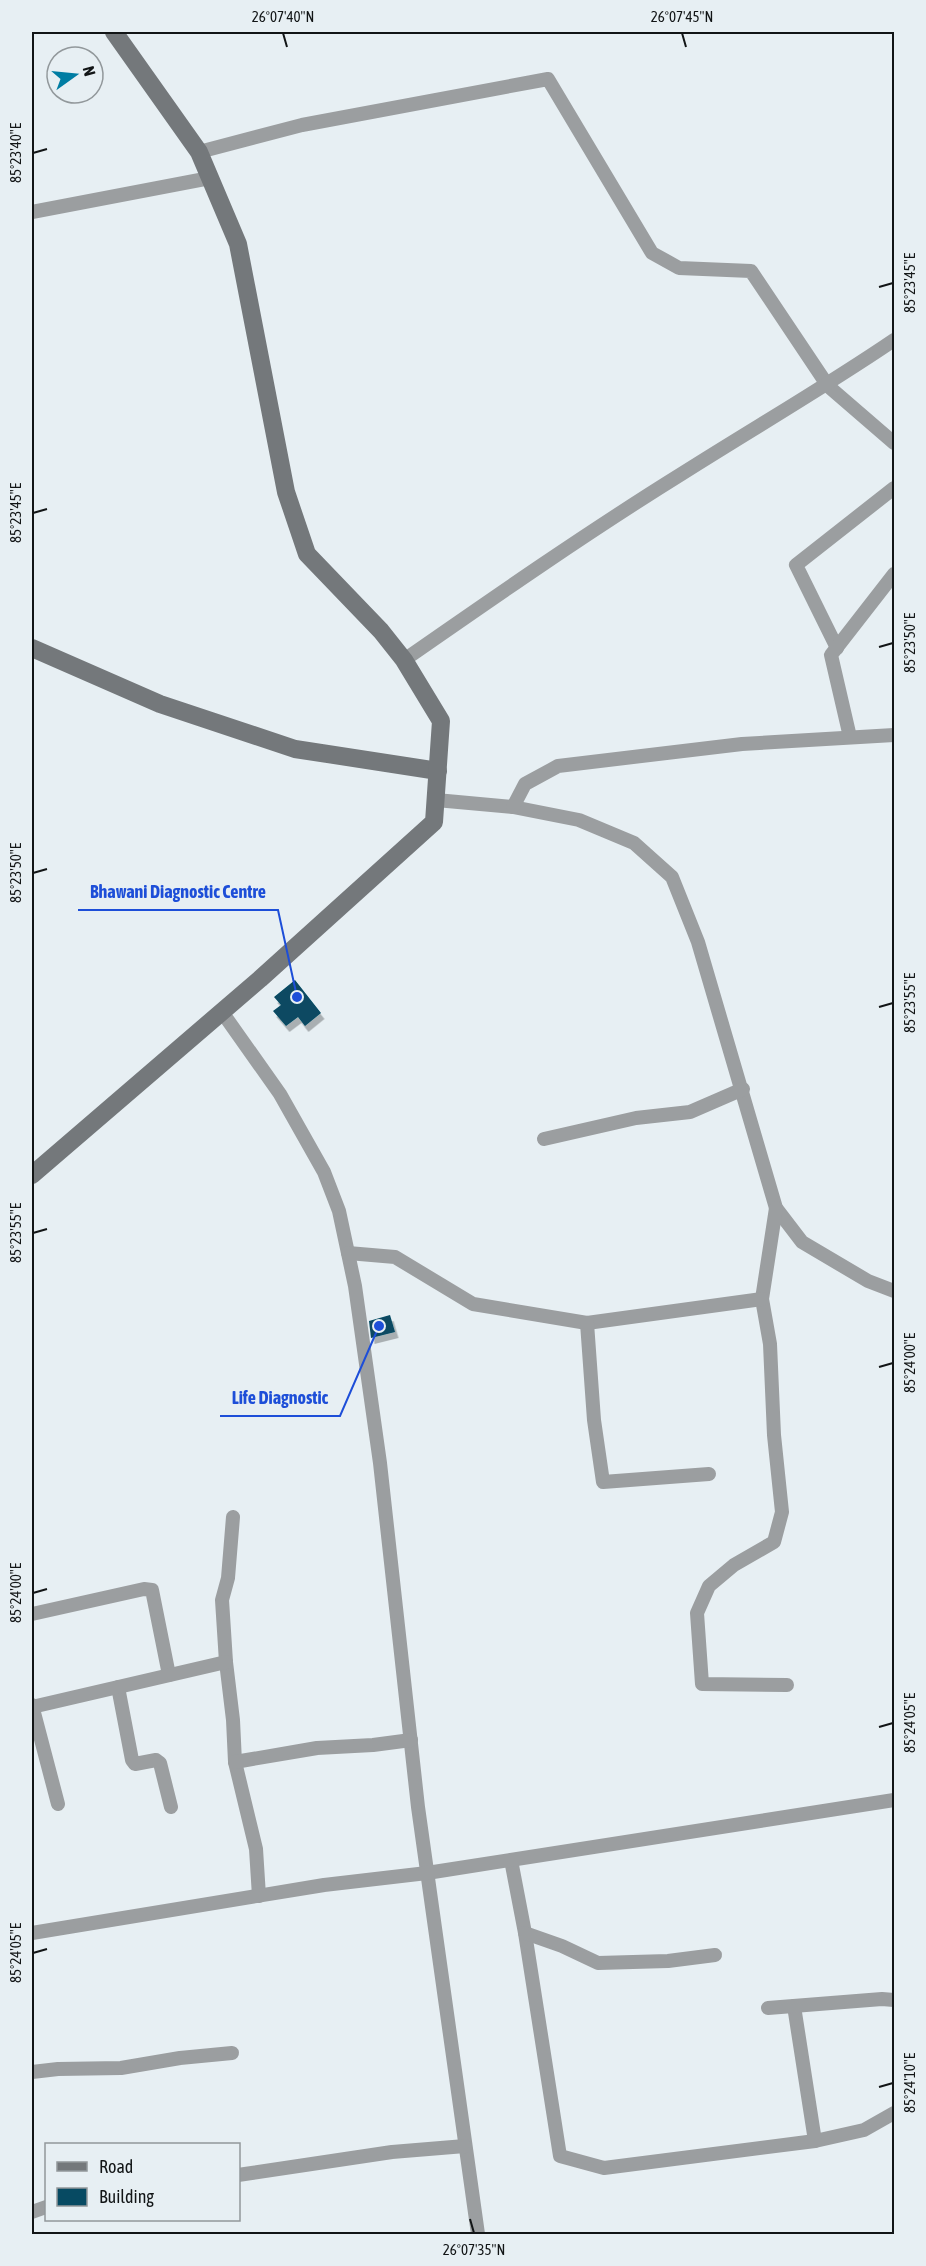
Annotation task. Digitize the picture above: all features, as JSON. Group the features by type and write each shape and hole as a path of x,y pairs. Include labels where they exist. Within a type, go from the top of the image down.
{"main road":[{"path":"32,1175 222,1012 434,822 436,800 441,722 404,660 381,631 307,554 286,492 238,244 200,152 119,33"},
{"path":"32,648 160,704 295,749 438,771"}],"street":[{"path":"200,152 302,125 548,79 652,253 679,267 751,271 828,386 894,443"},
{"path":"32,212 210,178"},
{"path":"404,660 566,548 684,472 828,386 894,340"},
{"path":"837,648 796,565 894,488"},
{"path":"850,737 831,655 894,574"},
{"path":"513,807 525,784 558,766 742,744 894,735"},
{"path":"436,800 513,807 579,819 634,843 672,877 698,942 743,1089 776,1208 802,1242 868,1281 894,1291"},
{"path":"222,1012 280,1094 324,1172 339,1211 355,1286 380,1463 427,1873 478,2235"},
{"path":"544,1139 636,1118 690,1112 743,1089"},
{"path":"776,1208 762,1299 770,1344 774,1435 782,1512 774,1542 734,1565 709,1586 697,1613 702,1684 787,1685"},
{"path":"348,1253 395,1257 473,1304 586,1323 762,1299"},
{"path":"586,1323 594,1420 603,1482 709,1474"},
{"path":"233,1517 228,1578 222,1600 226,1662 235,1762 256,1849 259,1896"},
{"path":"32,1614 144,1589 152,1590 170,1675"},
{"path":"58,1804 32,1706 226,1662"},
{"path":"118,1687 132,1760 135,1764 156,1760 160,1763 171,1807"},
{"path":"235,1762 317,1748 411,1740"},
{"path":"32,1933 324,1885 427,1873 894,1800"},
{"path":"511,1860 525,1933 560,2156 604,2168 815,2141 864,2130 894,2113"},
{"path":"525,1933 562,1946 598,1963 668,1961 715,1955"},
{"path":"768,2008 882,1999 894,2001"},
{"path":"794,2006 815,2141"},
{"path":"32,2072 58,2068 122,2068 180,2058 232,2053"},
{"path":"240,2175 392,2152 465,2146"}],"building":[{"path":"295,980 321,1013 305,1026 298,1017 286,1026 273,1011 281,1005 274,997"},
{"path":"390,1315 395,1332 371,1338 369,1321"}],"place":[{"name":"Bhawani Diagnostic Centre","path":"297,997"},
{"name":"Life Diagnostic","path":"379,1326"}]}
